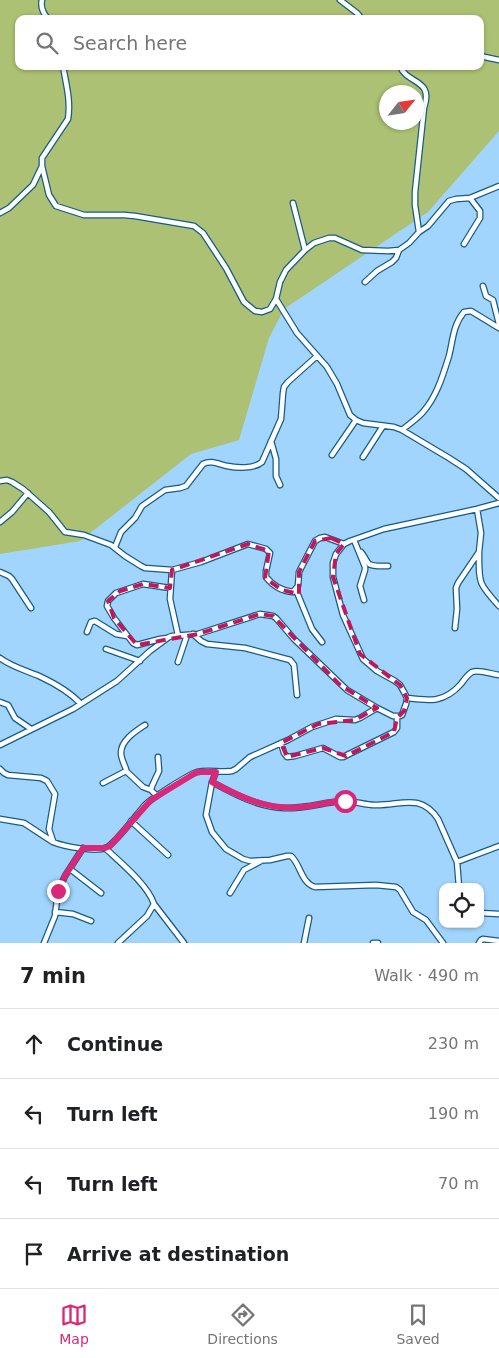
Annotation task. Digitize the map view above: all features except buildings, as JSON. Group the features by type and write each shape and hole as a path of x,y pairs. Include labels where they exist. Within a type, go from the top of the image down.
{"street":[{"path":"42,0 45,15"},
{"path":"340,0 359,15"},
{"path":"484,57 499,60"},
{"path":"64,70 68,89 68,118 42,158 49,195 53,203 58,208 84,215 124,215 194,226 203,233 226,268 244,302 255,311 262,312 270,309 276,299 280,282 286,270 314,243 335,238 362,250 399,250 434,219 449,201 456,198 470,198 499,186"},
{"path":"401,70 417,81 425,92 415,192 415,205 420,232"},
{"path":"0,213 10,208 33,185 42,166"},
{"path":"464,244 480,218 480,211 470,198"},
{"path":"293,202 305,250"},
{"path":"364,282 392,262 399,250"},
{"path":"483,286 486,296 494,302 499,326"},
{"path":"276,299 298,333 328,367 350,415 363,424 402,430 454,462 499,498"},
{"path":"402,430 422,413 435,394 449,355 455,327 464,312 471,311 499,326"},
{"path":"115,546 121,532 136,518 142,506 165,490 186,486 203,464 210,462 230,466 257,466 262,462 281,419 284,387 317,356"},
{"path":"332,454 356,420"},
{"path":"363,457 383,426"},
{"path":"271,441 276,459 276,476 280,485"},
{"path":"0,481 7,480 12,482 28,493 49,512 65,532 84,535 115,546 125,556 142,566 172,570 201,562 248,544 269,551 266,574 268,580 282,590 290,592 296,590"},
{"path":"0,522 12,512 28,493"},
{"path":"397,717 402,715 407,698 400,685 377,671 363,659 344,615 333,577 336,554 344,544 384,529 499,503"},
{"path":"477,509 481,533 479,552 480,581 486,592 499,606"},
{"path":"322,642 312,629 296,590 299,572 315,542 320,538 325,536 344,544"},
{"path":"354,540 365,567 360,586 364,600"},
{"path":"359,551 372,565 388,566"},
{"path":"456,628 456,588 479,552"},
{"path":"172,570 170,599 178,635"},
{"path":"0,572 12,579 30,608"},
{"path":"170,588 143,584 120,591 108,601 108,609 133,643 137,645 172,636 194,634 260,614 273,616 280,621 294,640 340,685 352,694 397,717"},
{"path":"87,632 90,624 95,621 116,634 127,636"},
{"path":"194,634 207,644 245,648 290,660 294,665 297,695"},
{"path":"178,662 186,635"},
{"path":"0,745 73,709 122,678 150,651 167,638"},
{"path":"106,649 140,661"},
{"path":"0,658 7,664 40,676 70,694 81,704"},
{"path":"407,698 426,700 442,698 455,690 473,672 477,671 499,676"},
{"path":"0,702 8,705 15,718 31,729"},
{"path":"0,819 24,823 53,842 83,848 105,848 114,841 146,804 197,772 226,772 236,769 250,757 318,724 336,719 355,720 377,708"},
{"path":"281,743 287,757 323,748 343,757 394,732 397,728 397,717"},
{"path":"145,725 128,738 122,747 121,754 126,771 157,796"},
{"path":"151,790 159,771 158,758"},
{"path":"0,769 8,775 41,778 47,781 55,794 49,829 53,842"},
{"path":"103,782 126,771"},
{"path":"216,772 206,810 209,827 226,849 246,861 262,861 291,856 294,858 308,884 315,886 376,885 396,887 400,890 413,912 426,920 443,943"},
{"path":"212,782 241,797 261,804 284,808 301,808 341,801 377,806 405,802 420,803 435,814 438,819 457,862 459,883"},
{"path":"131,821 168,855"},
{"path":"457,862 499,846"},
{"path":"44,943 54,920 58,891 83,848"},
{"path":"105,848 136,877 184,943"},
{"path":"246,861 246,869"},
{"path":"230,894 242,873 262,861"},
{"path":"70,869 101,893"},
{"path":"118,943 147,916 154,904"},
{"path":"55,912 74,914 91,921"},
{"path":"484,913 499,914"},
{"path":"304,943 309,918"},
{"path":"479,943 483,939 499,941"},
{"path":"373,943 378,943"}],"highlighted area":[{"path":"331,538 344,544 336,554 333,577 360,654 400,685 407,698 404,711 397,718 394,732 346,756 323,748 287,757 281,743 318,724 355,720 377,708 340,685 273,616 260,614 198,634 137,645 114,618 108,601 120,591 143,584 170,588 172,570 248,544 269,551 265,578 282,590 299,594 299,572 315,541"}],"green space":[{"path":"0,0 499,0 499,131 428,212 284,309 269,338 239,440 191,454 80,541 0,554"}],"route":[{"path":"58,891 83,848 99,849 110,846 146,804 192,774 200,771 216,772 212,782 241,797 261,804 284,808 301,808 345,801"}]}
